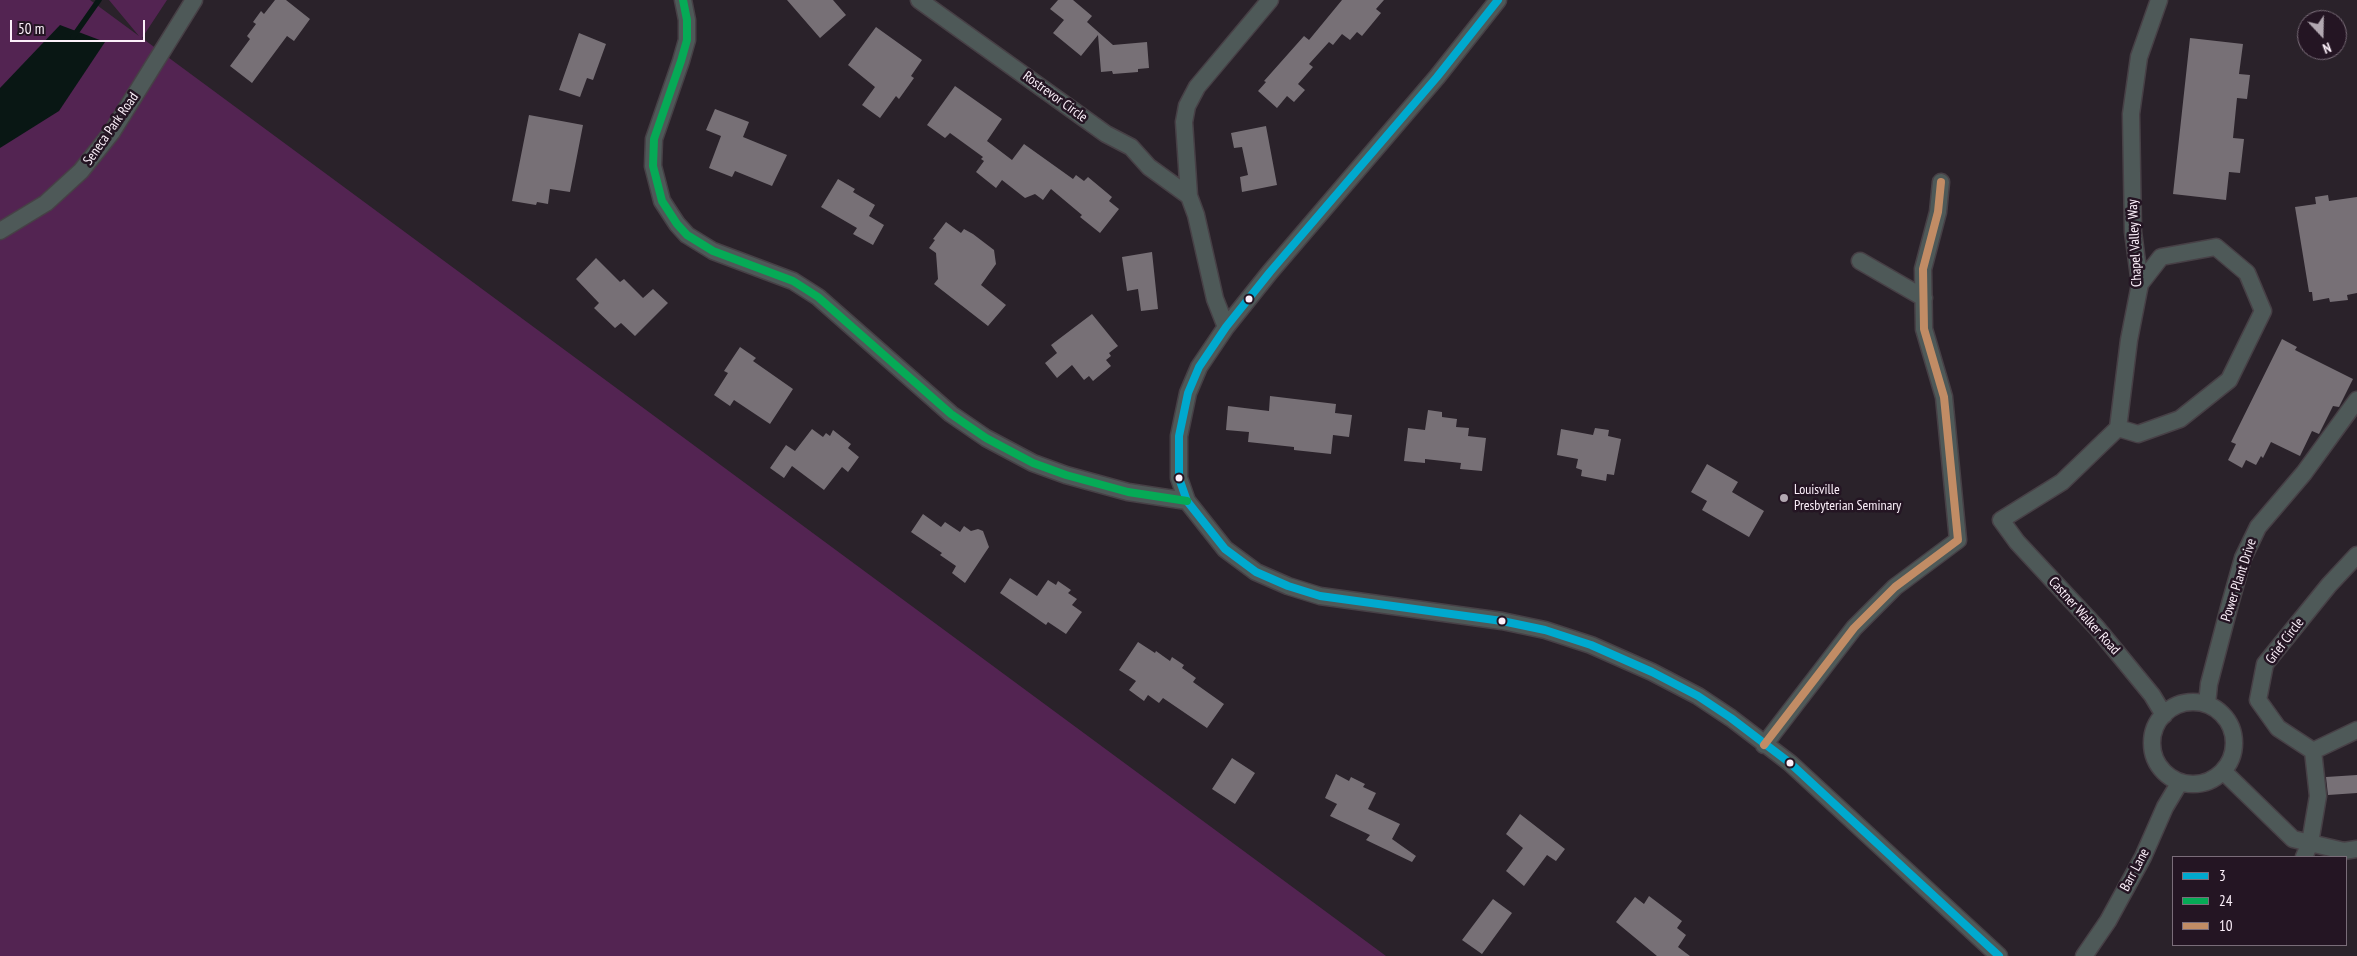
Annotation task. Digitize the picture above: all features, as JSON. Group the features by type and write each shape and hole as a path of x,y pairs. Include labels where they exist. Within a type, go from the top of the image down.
{"street":[{"name":"Seneca Park Road","path":"0,231 46,203 81,171 112,132 194,0"},
{"path":"683,0 686,40 682,61 654,139 653,166 655,180 665,207 687,235 714,251 793,281 818,297 951,414 986,438 1033,463 1066,475 1128,492 1187,501"},
{"name":"Rostrevor Circle","path":"919,0 1106,134 1132,147 1149,167 1189,196"},
{"path":"1226,327 1215,299 1196,215 1189,196 1184,122 1190,97 1270,0"},
{"path":"1498,0 1437,77 1270,272 1226,327 1199,367 1188,393 1180,425 1178,478 1187,501 1225,549 1240,562 1269,579 1320,596 1502,621 1545,630 1591,645 1652,672 1698,696 1731,718 1790,763 1999,956"},
{"name":"Chapel Valley Way","path":"2118,428 2129,340 2140,284 2133,232 2132,114 2139,57 2159,0"},
{"path":"1764,745 1854,628 1895,587 1958,540 1944,398 1924,329 1923,269 1938,212 1941,182"},
{"path":"2118,428 2138,434 2180,419 2229,380 2263,312 2247,273 2216,247 2161,257 2140,284"},
{"path":"1860,261 1924,298"},
{"name":"Power Plant Drive","path":"2207,704 2209,684 2228,612 2244,558 2258,527 2304,473 2357,400"},
{"name":"Castner Walker Road","path":"2118,428 2062,482 2001,520 2017,542 2098,628 2152,695 2164,715"},
{"name":"Grief Circle","path":"2313,751 2278,728 2258,700 2265,664 2329,585 2357,555"},
{"path":"2184,703 2207,704 2222,714 2232,728 2234,751 2230,762 2214,778 2203,783 2180,782 2161,768 2154,753 2153,735 2164,715 2184,703"},
{"path":"2307,850 2318,796 2313,751 2357,730"},
{"path":"2223,771 2307,850 2344,851 2357,849"},
{"name":"Barr Lane","path":"2084,956 2108,921 2139,865 2165,807 2180,782"}],"shaded area":[{"path":"0,0 90,0 139,36 109,0 167,0 142,38 1386,956 0,956"},
{"path":"60,25 105,42 59,111 0,148 0,88"}],"building":[{"path":"275,0 286,0 310,19 294,41 287,36 252,83 230,66 250,39 247,36 256,24 253,22 261,11 264,14"},
{"path":"787,0 833,0 846,15 820,38"},
{"path":"1058,0 1073,0 1092,16 1087,22 1113,45 1147,42 1149,68 1138,69 1138,72 1113,74 1112,71 1101,72 1098,35 1081,56 1053,33 1064,20 1050,9"},
{"path":"1342,0 1384,0 1376,9 1381,13 1362,36 1357,32 1350,40 1342,34 1333,45 1329,42 1309,64 1313,67 1298,84 1305,90 1294,102 1287,96 1277,108 1258,91 1266,82 1264,81 1304,36 1309,40"},
{"path":"876,27 922,60 911,76 914,78 899,99 896,96 880,118 862,105 875,87 848,65"},
{"path":"579,33 606,44 593,80 587,78 580,97 559,90"},
{"path":"2190,38 2243,44 2239,74 2250,75 2247,99 2237,98 2233,138 2244,139 2240,173 2229,172 2226,200 2173,194"},
{"path":"955,86 1002,119 987,141 1012,160 1024,144 1073,179 1076,175 1084,181 1088,177 1112,197 1109,201 1119,209 1100,233 1051,189 1043,200 1035,194 1025,198 1002,180 996,188 976,172 984,161 981,159 983,157 950,133 945,138 927,125"},
{"path":"715,109 749,122 743,137 787,155 772,186 735,171 732,177 709,168 721,136 706,130"},
{"path":"529,115 583,125 570,192 550,189 548,204 537,202 536,205 512,201"},
{"path":"1266,126 1277,185 1242,192 1240,177 1248,175 1242,147 1234,148 1231,133"},
{"path":"838,179 855,189 853,192 875,205 869,216 884,225 873,245 853,234 857,228 821,207"},
{"path":"2328,195 2329,201 2357,197 2357,293 2347,295 2348,300 2330,302 2329,298 2313,301 2312,292 2309,292 2295,207 2316,204 2315,197"},
{"path":"946,222 961,233 964,229 973,234 994,250 996,264 981,285 1006,305 988,326 934,284 938,279 936,253 929,248 935,240 933,239"},
{"path":"1152,252 1158,309 1141,311 1138,289 1127,291 1122,257"},
{"path":"596,258 620,282 624,279 643,298 653,289 668,303 635,336 621,323 615,328 594,308 599,303 576,279"},
{"path":"1092,314 1118,346 1109,353 1111,356 1106,360 1111,366 1093,381 1089,376 1084,380 1072,365 1057,378 1045,363 1057,353 1051,345"},
{"path":"2282,339 2297,347 2295,350 2353,379 2339,407 2333,406 2319,434 2312,431 2300,456 2271,442 2263,458 2261,456 2256,465 2246,460 2242,468 2228,460 2236,444 2231,442"},
{"path":"740,347 756,358 753,361 793,389 770,424 734,400 730,406 714,395 728,373 724,371"},
{"path":"1270,396 1336,404 1335,413 1352,415 1349,437 1333,435 1331,454 1294,450 1294,447 1248,442 1249,432 1226,430 1228,406 1269,411"},
{"path":"1428,410 1442,412 1442,417 1457,419 1456,427 1469,428 1468,436 1486,438 1482,471 1460,469 1461,463 1425,459 1425,463 1404,461 1408,428 1425,430"},
{"path":"1595,428 1609,430 1608,436 1621,439 1614,475 1607,474 1606,481 1581,476 1582,470 1576,468 1578,459 1557,455 1561,429 1593,435"},
{"path":"812,429 823,437 826,433 830,436 833,430 851,444 848,448 859,457 848,472 842,467 824,490 792,466 784,478 770,468 786,445 795,451"},
{"path":"1707,464 1738,482 1732,492 1764,511 1749,537 1702,510 1707,501 1691,492"},
{"path":"923,514 941,527 945,522 960,532 964,526 971,531 978,529 983,531 989,547 965,583 952,573 956,566 940,555 942,553 911,532"},
{"path":"1010,578 1037,596 1048,580 1056,585 1058,581 1071,590 1068,593 1077,599 1072,605 1082,612 1066,634 1048,622 1046,625 1000,593"},
{"path":"1138,642 1170,661 1172,657 1184,665 1182,668 1196,678 1193,682 1224,704 1207,728 1163,698 1159,703 1148,695 1144,701 1129,690 1136,681 1119,670"},
{"path":"1232,758 1255,773 1235,804 1212,789"},
{"path":"1336,774 1349,781 1351,777 1365,784 1363,787 1376,793 1368,809 1400,824 1392,839 1416,856 1412,862 1366,840 1370,835 1330,816 1337,804 1325,798"},
{"path":"2357,775 2357,793 2328,795 2326,777"},
{"path":"1520,814 1565,849 1556,861 1547,855 1524,886 1506,871 1523,848 1506,834"},
{"path":"1649,896 1682,921 1677,928 1686,935 1678,947 1690,956 1657,956 1616,922 1635,897 1644,904"},
{"path":"1493,899 1512,913 1482,954 1462,940"}],"waterway":[{"path":"73,37 99,0"}],"transit line":[{"name":"24","path":"683,0 687,20 687,40 654,139 653,166 662,201 677,224 687,235 713,251 793,281 818,297 951,414 986,438 1033,463 1066,475 1128,492 1187,501"},
{"name":"3","path":"1498,0 1437,77 1270,272 1226,327 1199,367 1188,393 1179,436 1179,478 1187,501 1225,549 1256,572 1288,586 1320,596 1502,621 1545,630 1591,645 1652,672 1698,696 1731,718 1790,763 1999,956"},
{"name":"10","path":"1764,745 1854,628 1895,587 1958,540 1944,397 1924,329 1923,269 1938,212 1941,182"}],"place":[{"name":"Louisville Presbyterian Seminary","path":"1784,498"}]}
